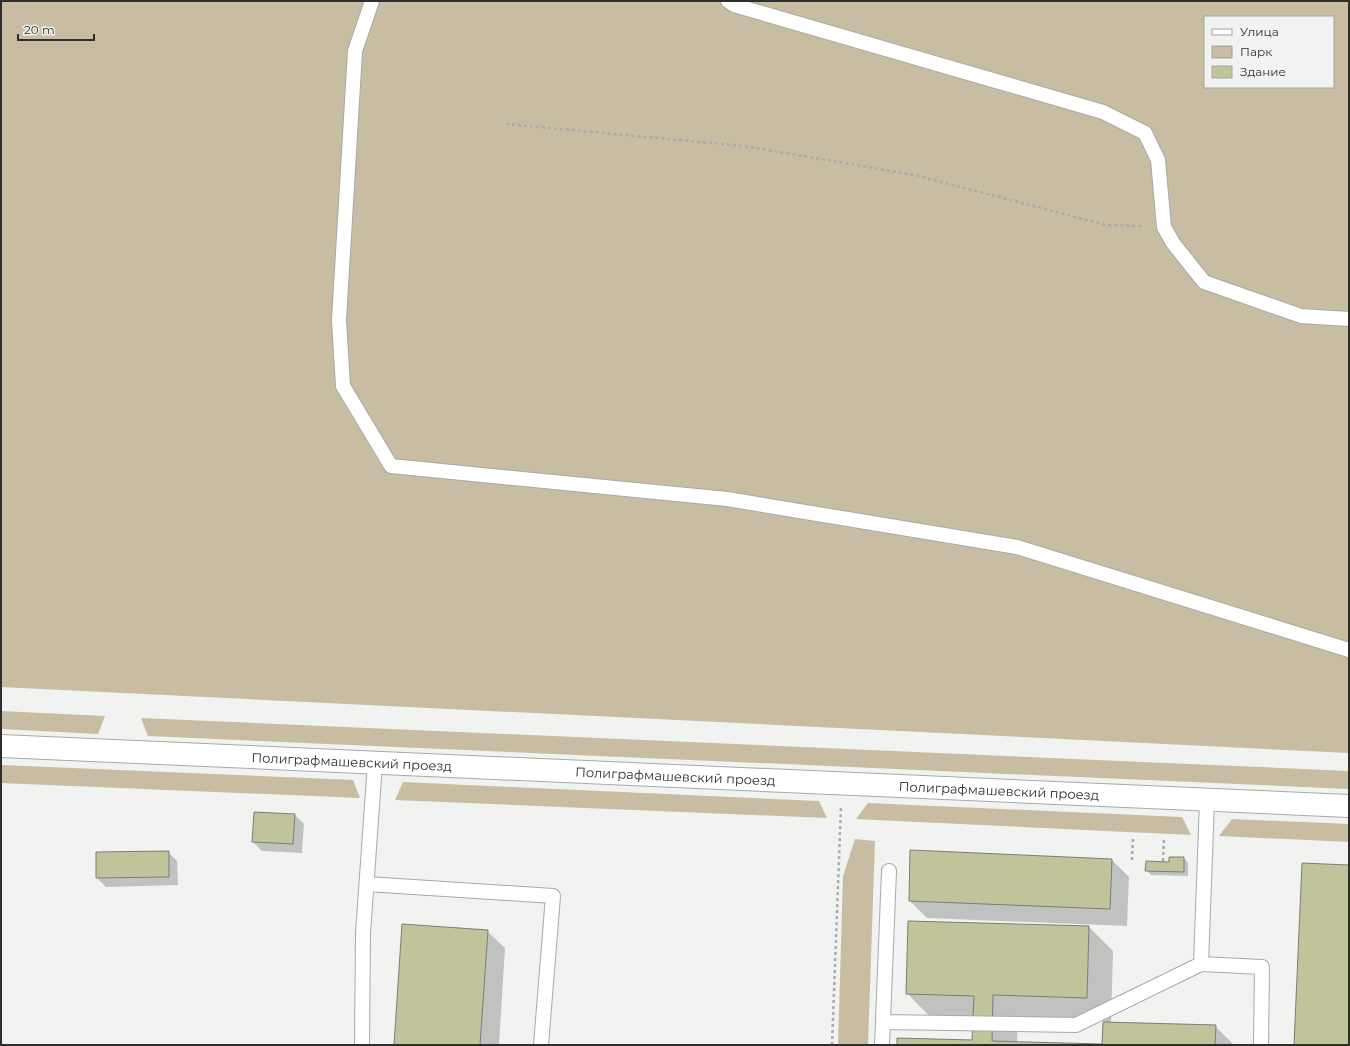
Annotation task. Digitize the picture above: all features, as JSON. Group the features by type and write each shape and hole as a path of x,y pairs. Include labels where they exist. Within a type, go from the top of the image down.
{"street":[{"name":"Полиграфмашевский проезд","path":"1,746 1349,806"}],"lane":[{"path":"372,1 355,51 339,320 343,386 390,466 727,499 1017,546 1349,650"},
{"path":"728,1 734,5 1103,112 1145,133 1158,160 1164,227 1173,243 1204,282 1300,316 1349,319"},
{"path":"362,1045 363,933 375,763"},
{"path":"1201,964 1207,800"},
{"path":"882,1045 888,871"},
{"path":"367,884 553,896 541,1045"},
{"path":"883,1022 1076,1025 1201,964 1262,967 1260,1045"}],"path":[{"path":"506,124 744,146 915,175 1106,224 1164,227"},
{"path":"832,1045 842,784"},
{"path":"1132,860 1133,838"},
{"path":"1163,861 1164,839"}],"green space":[{"path":"1,1 1349,1 1349,753 1,687"},
{"path":"1,711 105,716 98,734 1,729"},
{"path":"141,718 1349,771 1349,789 148,736"},
{"path":"1,765 353,780 360,798 1,783"},
{"path":"403,782 819,801 827,818 395,800"},
{"path":"868,803 1182,817 1191,835 856,819"},
{"path":"1232,819 1349,824 1349,842 1219,836"},
{"path":"855,839 875,841 868,1045 838,1045 843,876"}],"building":[{"path":"254,812 295,814 293,844 252,842"},
{"path":"910,850 1112,859 1110,909 909,901"},
{"path":"169,851 169,877 96,878 96,852"},
{"path":"1169,857 1184,857 1184,872 1145,871 1146,861 1169,862"},
{"path":"1302,863 1349,865 1349,1045 1294,1045"},
{"path":"908,921 1089,926 1087,998 993,995 992,1041 1102,1044 1103,1022 1216,1025 1215,1045 897,1045 897,1038 972,1040 974,996 906,994"},
{"path":"402,924 488,930 480,1045 394,1045"}]}
